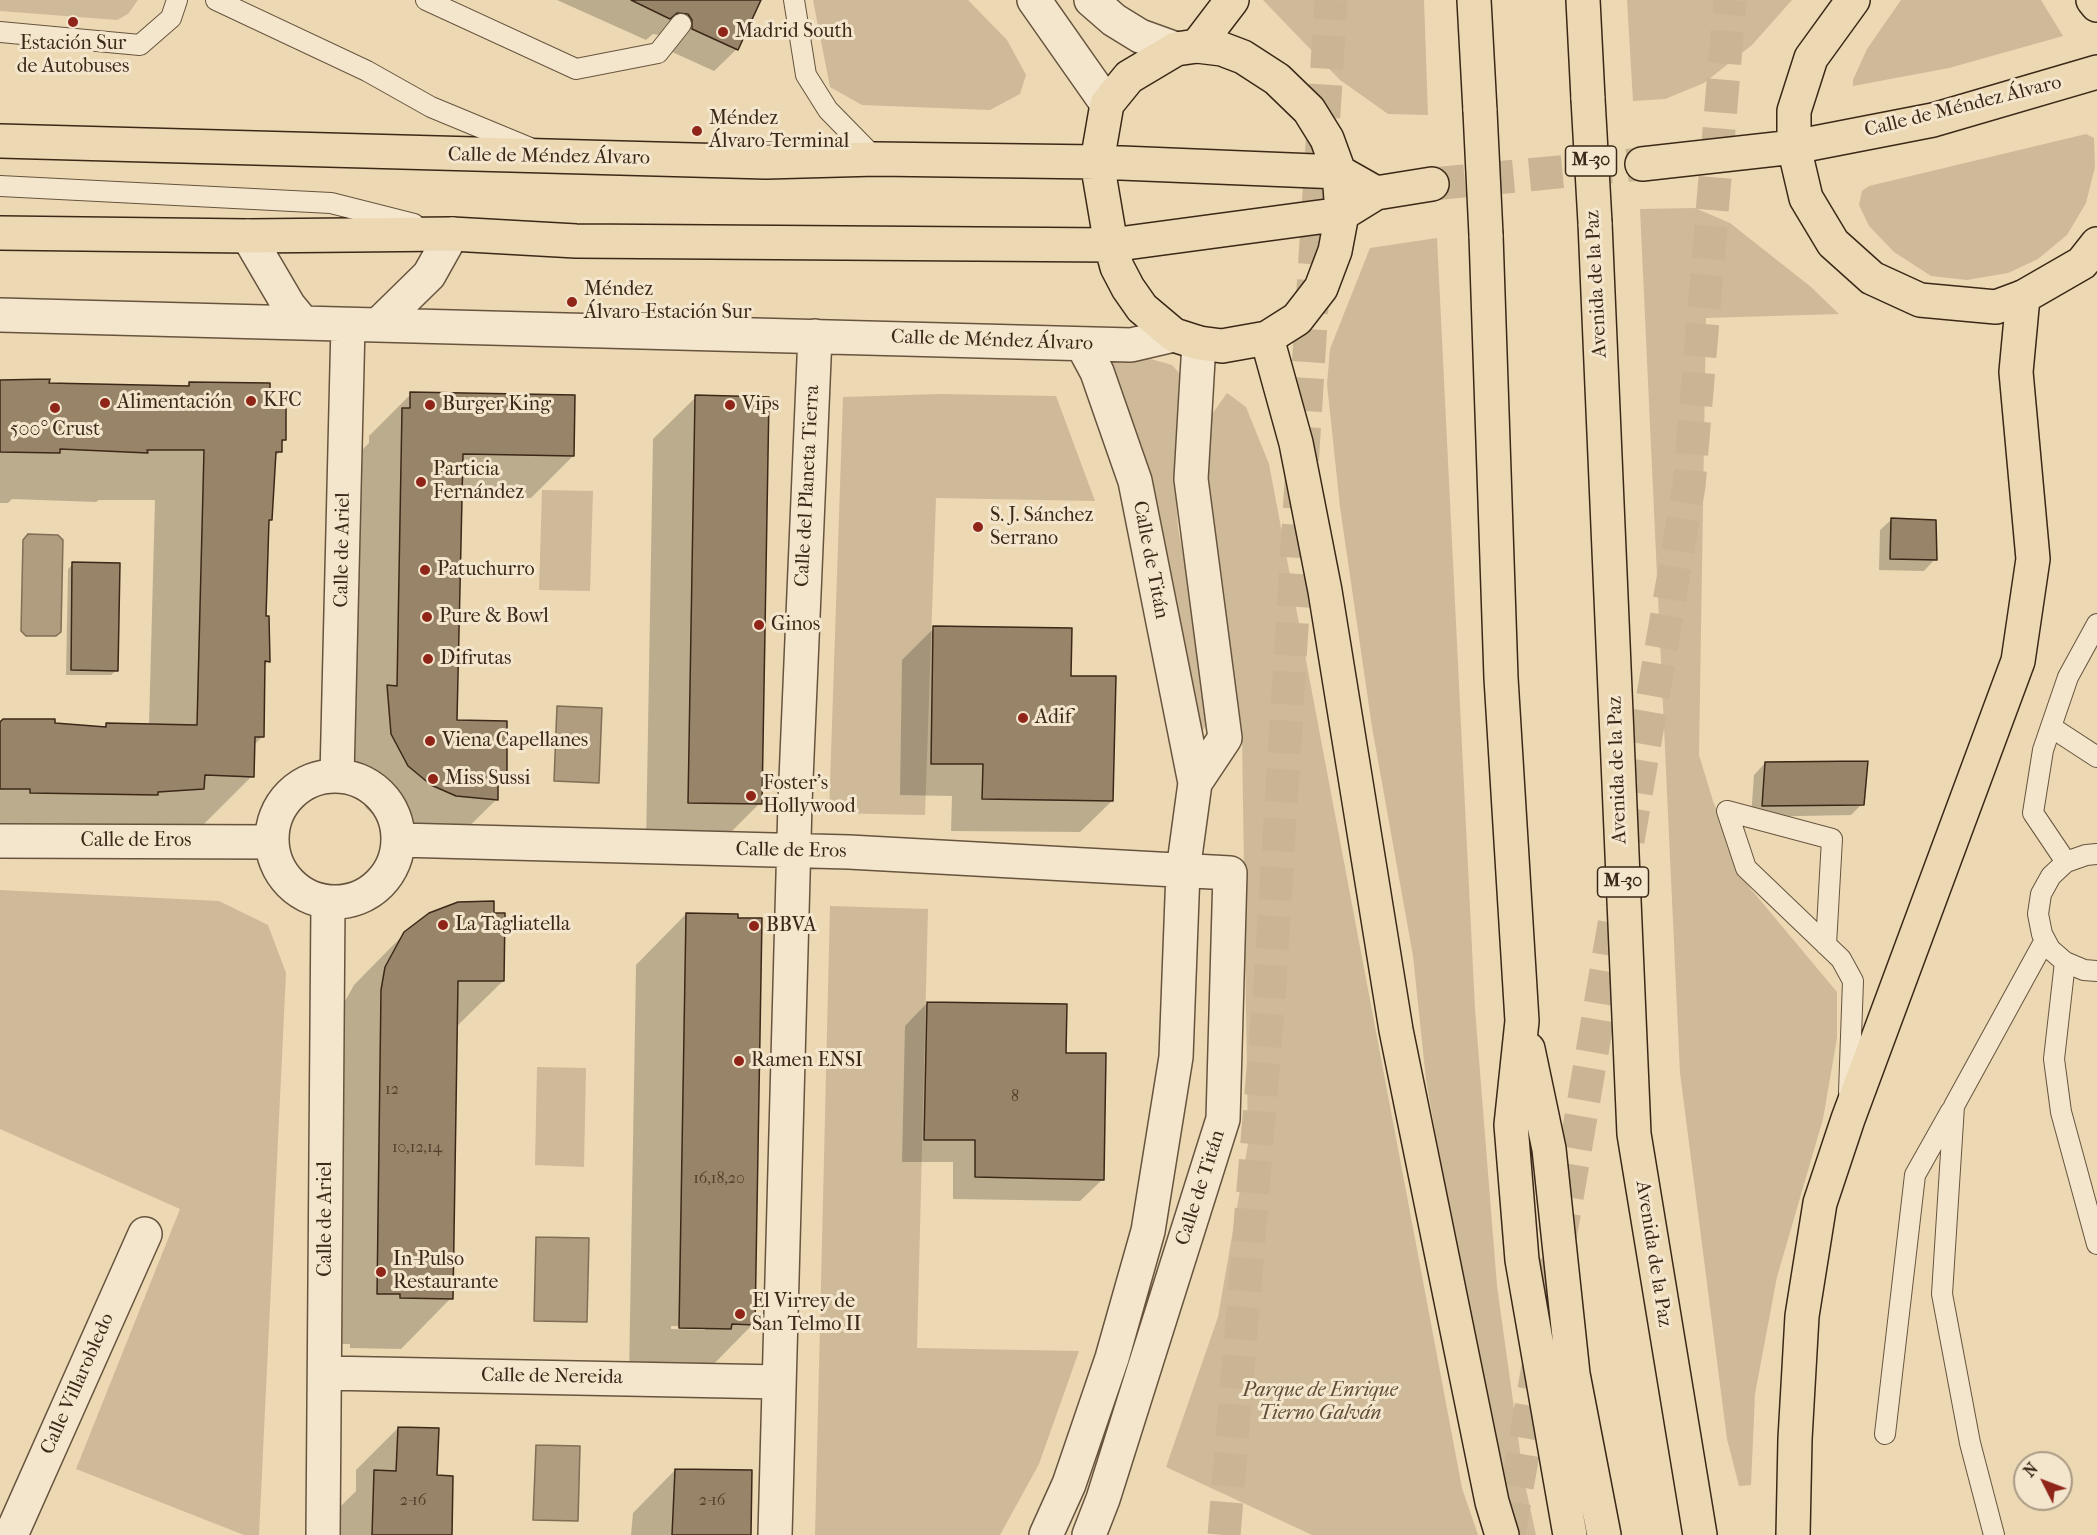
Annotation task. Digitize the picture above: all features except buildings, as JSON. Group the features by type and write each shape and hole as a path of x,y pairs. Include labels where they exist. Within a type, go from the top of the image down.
{"main road":[{"path":"1187,339 1142,308 1117,267 1097,162 1107,104 1129,77 1187,47 1232,0"},
{"path":"1474,0 1486,235 1501,678 1522,1021 1549,1149 1573,1374 1605,1535"},
{"name":"Avenida de la Paz","path":"1583,0 1595,223 1634,1134 1700,1535"},
{"path":"1853,0 1811,58 1794,111 1794,147 1806,198 1833,243 1872,278 1920,300 1996,307 2023,297 2092,256"},
{"path":"2093,0 2097,5"},
{"name":"Calle de Méndez Álvaro","path":"1187,47 1222,49 1243,57 1277,80 1309,110 1327,139 1339,172 1342,214 1335,251 1321,288 1297,319 1267,338 1222,346 1187,339"},
{"name":"Calle de Méndez Álvaro","path":"1642,164 1794,147 1933,120 2097,72"},
{"name":"Calle de Méndez Álvaro","path":"0,141 766,162 876,159 1097,162 1339,172 1376,194"},
{"path":"0,233 248,236 452,234 576,241 1111,245 1342,214 1376,194 1432,184"},
{"path":"1794,1535 1795,1439 1802,1316 1820,1203 1848,1119 2018,661 2033,558 2016,372 2023,297"},
{"path":"1267,338 1296,443 1325,591 1396,1030 1492,1502 1502,1535"},
{"path":"1522,1021 1511,1125 1522,1260 1570,1535"}],"street":[{"path":"1034,0 1107,104"},
{"path":"1091,0 1114,20 1140,36 1187,47"},
{"path":"363,325 429,275 452,234"},
{"path":"248,236 289,306 303,323"},
{"name":"Calle de Méndez Álvaro","path":"0,315 1131,345 1187,339"},
{"name":"Calle de Ariel","path":"337,776 363,325"},
{"name":"Calle del Planeta Tierra","path":"774,1535 794,851 815,336"},
{"name":"Calle de Titán","path":"1187,339 1191,479 1225,738 1195,783"},
{"name":"Calle de Titán","path":"1046,1535 1069,1484 1109,1368 1148,1231 1176,1057 1183,871 1195,783 1134,482 1097,372 1082,344"},
{"path":"337,776 357,780 374,789 387,803 396,821 399,840 395,861 384,880 369,893 349,902 328,903 307,896 289,883 277,864 272,842 274,822 284,803 298,788 316,779 337,776"},
{"name":"Calle de Eros","path":"399,840 849,852 1183,871"},
{"name":"Calle de Eros","path":"0,841 272,842"},
{"name":"Calle de Titán","path":"1089,1535 1103,1499 1223,1119 1230,873 1183,871"},
{"name":"Calle de Ariel","path":"323,1535 328,903"},
{"name":"Calle Villarobledo","path":"11,1535 145,1234"},
{"name":"Calle de Nereida","path":"325,1373 779,1382"}],"lane":[{"path":"0,32 140,45 171,18 177,0"},
{"path":"216,0 367,71 430,106 552,157"},
{"path":"426,0 576,69 658,53 681,24"},
{"path":"794,0 806,75 828,110 876,159"},
{"path":"0,186 331,203 452,234"},
{"path":"2066,862 2033,813 2043,750 2068,677 2097,624"},
{"path":"2051,727 2097,757"},
{"path":"1826,945 1833,839 1726,811 1746,868 1826,945 1841,959 1853,981 1848,1119"},
{"path":"2097,854 2066,862 2051,876 2041,894 2038,914 2045,940 2065,962 2084,970 2097,971"},
{"path":"1885,1434 1915,1175 2045,940"},
{"path":"2065,962 2054,1059 2061,1112 2097,1244"},
{"path":"1954,1106 1942,1294 1971,1443 1994,1535"}],"green space":[{"path":"0,0 138,0 128,14 117,20 0,11"},
{"path":"813,0 968,0 1007,40 1026,75 1020,94 990,110 862,105 830,87"},
{"path":"1263,0 1424,0 1428,115 1388,114 1340,80"},
{"path":"1627,0 1792,0 1752,45 1704,83 1665,99 1633,101"},
{"path":"1901,0 2041,0 2063,36 1949,68 1853,86 1853,80 1867,49"},
{"path":"2086,134 2094,138 2095,167 2086,203 2067,235 2038,259 2008,273 1967,280 1931,276 1894,252 1869,226 1859,205 1862,191 1869,186"},
{"path":"1695,208 1730,223 1811,287 1839,314 1706,318 1699,755 1713,801 1745,882 1837,992 1837,1038 1823,1119 1777,1277 1755,1394 1751,1485 1739,1486 1727,1439 1680,1073 1640,209"},
{"path":"1437,238 1475,1009 1497,1286 1524,1480 1536,1535 1520,1535 1509,1500 1475,1356 1426,1080 1413,956 1372,727 1340,507 1327,384 1330,349 1370,248"},
{"path":"1147,358 1172,365 1182,376 1183,398 1174,473 1178,528 1201,650 1208,722 1197,739 1108,360"},
{"name":"Parque de Enrique Tierno Galván","path":"1227,393 1246,407 1269,464 1462,1488 1478,1535 1312,1535 1166,1467 1218,1317 1248,1144 1242,734 1208,480 1212,414"},
{"path":"940,394 1056,396 1095,501 936,498 925,815 829,813 843,397"},
{"path":"542,490 593,491 590,591 539,590"},
{"path":"0,890 219,901 268,925 286,973 259,1535 244,1535 76,1469 180,1209 0,1129"},
{"path":"830,906 928,909 917,1348 1079,1351 1039,1464 1000,1535 815,1535"},
{"path":"537,1067 586,1068 584,1167 535,1165"}],"shaded area":[{"path":"28,534 58,535 63,540 61,632 56,636 26,636 21,631 23,540"},
{"path":"557,706 602,708 599,783 554,781"},
{"path":"536,1237 589,1238 587,1322 534,1321"},
{"path":"536,1445 580,1446 578,1521 533,1520"}],"tunnel":[{"path":"1224,1535 1269,998 1331,0"},
{"path":"1628,841 1689,486 1730,0"},
{"path":"1432,184 1642,164"},
{"path":"1509,1535 1617,907"}],"place":[{"name":"Estación Sur de Autobuses","path":"73,22"},
{"name":"Madrid South","path":"723,32"},
{"name":"Méndez Álvaro-Terminal","path":"697,131"},
{"name":"Méndez Álvaro-Estación Sur","path":"572,302"},
{"name":"KFC","path":"251,401"},
{"name":"Alimentación","path":"105,403"},
{"name":"Burger King","path":"430,405"},
{"name":"Vips","path":"730,405"},
{"name":"500° Crust","path":"55,408"},
{"name":"Particia Fernández","path":"421,482"},
{"name":"S. J. Sánchez Serrano","path":"978,527"},
{"name":"Patuchurro","path":"425,570"},
{"name":"Pure & Bowl","path":"427,617"},
{"name":"Ginos","path":"759,625"},
{"name":"Difrutas","path":"428,659"},
{"name":"Adif","path":"1023,718"},
{"name":"Viena Capellanes","path":"430,741"},
{"name":"Miss Sussi","path":"433,779"},
{"name":"Foster's Hollywood","path":"751,796"},
{"name":"La Tagliatella","path":"443,925"},
{"name":"BBVA","path":"754,926"},
{"name":"Ramen ENSI","path":"739,1061"},
{"name":"In-Pulso Restaurante","path":"381,1272"},
{"name":"El Virrey de San Telmo II","path":"740,1314"}]}
